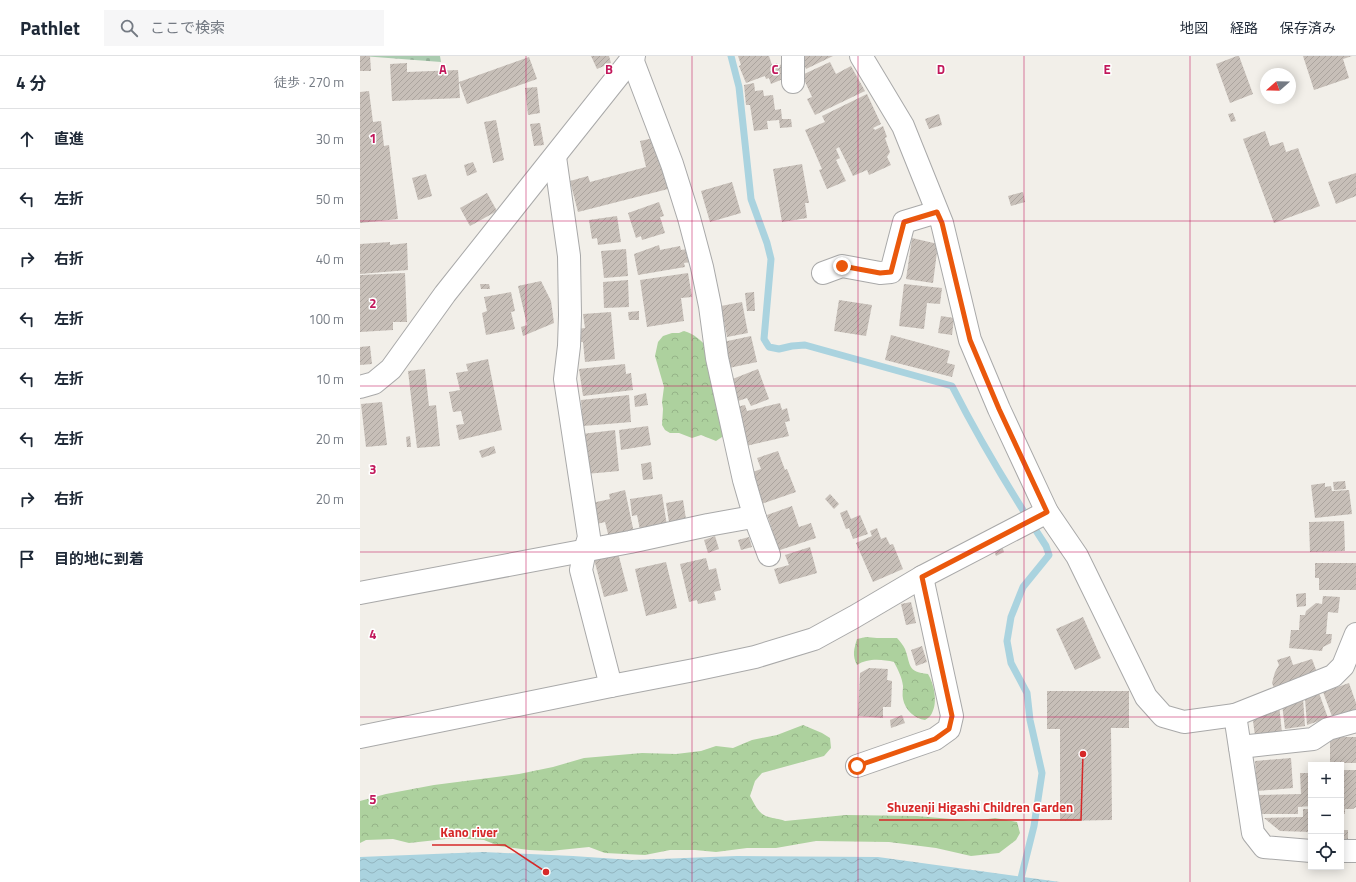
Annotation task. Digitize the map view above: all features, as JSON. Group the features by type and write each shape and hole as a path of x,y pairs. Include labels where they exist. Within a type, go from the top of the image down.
{"street":[{"path":"793,56 793,82"},
{"path":"862,56 903,126 942,223 970,340 999,409 1047,512 1077,556 1146,696 1163,716 1184,722 1235,715 1333,676 1343,666 1356,634"},
{"path":"360,387 374,382 391,369 445,294 633,58"},
{"path":"633,58 672,164 696,246 710,306 717,358 744,480 755,518 769,555"},
{"path":"555,157 569,256 570,322 565,379 589,537 584,550 581,570 611,686"},
{"path":"823,273 842,266 880,273 891,272 904,222 937,212"},
{"path":"360,737 755,657 814,639 922,577 1047,512"},
{"path":"360,593 708,525 755,518"},
{"path":"857,766 935,739 949,729 952,716 922,577"},
{"path":"1235,715 1253,833 1264,847 1308,851"},
{"path":"1240,747 1313,739 1328,729 1356,721"},
{"path":"1344,851 1356,851"}],"green space":[{"path":"362,56 440,56 441,62"},
{"path":"684,331 703,342 708,348 724,434 716,441 701,435 692,438 679,433 670,433 665,430 662,425 662,402 664,387 655,356 658,342 663,336"},
{"path":"866,637 897,638 905,649 911,667 916,672 928,674 932,683 935,704 932,714 928,718 925,720 914,716 906,707 903,697 902,680 894,662 875,660 865,661 857,665 854,658 854,652 857,639"},
{"path":"803,725 830,738 831,748 824,756 762,773 755,781 750,796 758,809 766,816 785,821 846,815 917,816 974,821 995,818 1017,822 1020,833 1016,840 999,853 971,856 936,848 889,842 816,841 776,848 747,848 716,852 670,850 645,855 605,853 589,847 550,851 529,850 499,846 484,840 455,838 409,843 393,839 366,840 360,843 360,801 386,794 434,785 519,774 553,767 584,758 642,753 676,754 701,751 716,746 733,748 752,740 777,735"}],"water":[{"path":"483,852 632,860 737,856 878,857 1060,882 360,882 360,857"}],"building":[{"path":"360,56 370,56 371,71 360,71"},
{"path":"591,56 609,56 611,63 597,69"},
{"path":"738,56 769,56 772,65 777,63 778,66 782,64 781,56 791,56 790,71 781,75 783,79 771,84 769,78 766,79 765,76 746,83 739,66 741,65"},
{"path":"800,56 833,56 806,69"},
{"path":"1239,56 1253,94 1230,103 1216,64"},
{"path":"1303,56 1352,56 1343,59 1349,78 1314,90"},
{"path":"529,57 537,79 467,104 459,82"},
{"path":"830,62 836,74 851,66 865,91 815,115 807,99 812,97 802,75"},
{"path":"407,63 407,72 458,70 460,98 392,101 390,64"},
{"path":"754,83 755,91 763,90 764,96 773,95 775,110 781,109 782,119 791,119 792,127 780,128 779,120 767,121 768,129 754,131 750,105 746,105 744,85"},
{"path":"537,87 540,113 528,115 525,88"},
{"path":"369,91 373,122 381,121 384,146 389,145 398,219 360,223 360,92"},
{"path":"867,94 881,124 873,128 875,130 883,126 890,152 887,157 891,165 869,175 867,170 853,176 839,147 836,149 840,158 836,160 846,181 827,189 819,170 822,169 805,130 825,122 822,116"},
{"path":"1233,113 1236,121 1231,122 1228,114"},
{"path":"939,114 942,125 929,129 925,119"},
{"path":"496,120 504,160 493,163 484,122"},
{"path":"540,123 544,145 534,146 530,124"},
{"path":"1265,131 1270,146 1283,142 1286,152 1298,148 1320,206 1274,223 1243,139"},
{"path":"654,138 668,189 578,212 570,181 588,176 590,182 646,167 640,141"},
{"path":"473,162 477,172 467,176 464,165"},
{"path":"802,164 809,203 805,203 807,218 782,222 773,169"},
{"path":"1356,173 1356,196 1336,204 1328,182"},
{"path":"426,174 432,196 418,200 412,178"},
{"path":"732,182 741,213 710,222 701,191"},
{"path":"1023,192 1025,202 1011,206 1008,196"},
{"path":"487,193 497,211 470,226 460,208"},
{"path":"659,202 664,216 660,217 665,233 642,240 641,236 636,238 628,213"},
{"path":"617,216 621,242 598,245 597,238 592,239 589,220"},
{"path":"912,238 938,244 933,283 906,279"},
{"path":"390,242 390,245 407,243 408,270 360,274 360,244"},
{"path":"659,245 660,250 680,246 681,250 687,249 690,262 684,263 685,267 638,275 634,254"},
{"path":"626,249 628,276 604,278 601,251"},
{"path":"405,273 407,322 393,322 393,330 360,332 360,275"},
{"path":"688,273 692,297 681,298 684,321 647,327 640,280"},
{"path":"628,280 629,307 604,308 603,282"},
{"path":"541,281 551,301 554,323 523,336 521,327 527,325 518,286"},
{"path":"480,284 489,284 490,289 481,289"},
{"path":"904,284 942,288 940,304 927,303 924,329 899,326"},
{"path":"511,292 515,311 511,312 515,329 486,335 482,313 487,311 484,297"},
{"path":"754,292 755,311 747,311 745,293"},
{"path":"839,300 872,305 866,336 834,331"},
{"path":"742,302 748,333 727,337 721,306"},
{"path":"639,311 639,320 629,320 628,312"},
{"path":"611,312 615,359 585,362 583,342 578,342 577,329 585,328 583,314"},
{"path":"941,316 954,318 952,335 938,333"},
{"path":"891,335 950,351 947,363 955,365 952,377 885,360"},
{"path":"751,336 757,362 729,368 723,342"},
{"path":"370,346 372,364 360,365 360,347"},
{"path":"488,359 502,430 459,440 456,425 464,424 461,411 453,412 449,392 460,390 456,373 468,371 466,364"},
{"path":"625,364 626,374 631,373 633,390 583,396 579,369"},
{"path":"425,369 429,406 436,405 440,446 417,448 408,371"},
{"path":"758,369 769,399 751,406 747,398 738,401 730,380"},
{"path":"646,393 648,405 635,407 634,396"},
{"path":"629,395 631,422 583,426 581,400"},
{"path":"382,402 387,445 366,447 361,404"},
{"path":"780,403 782,410 787,408 790,421 785,422 789,436 742,447 732,408 745,405 747,411"},
{"path":"648,426 651,445 621,450 619,430"},
{"path":"615,430 619,471 586,474 582,434"},
{"path":"410,436 411,447 407,447 406,437"},
{"path":"494,446 496,453 482,458 479,451"},
{"path":"778,451 785,470 787,469 796,492 761,504 750,473 761,469 757,458"},
{"path":"651,462 653,479 643,480 641,464"},
{"path":"1345,481 1346,489 1334,490 1333,482"},
{"path":"1325,483 1325,487 1331,486 1332,491 1349,490 1352,514 1315,518 1311,485"},
{"path":"625,490 634,533 609,538 605,522 597,524 592,503 610,499 609,494"},
{"path":"662,494 667,526 640,530 637,515 632,516 630,499"},
{"path":"830,494 839,504 834,509 825,499"},
{"path":"683,500 686,519 669,522 666,503"},
{"path":"792,506 799,527 811,523 816,538 777,551 766,531 772,529 767,515"},
{"path":"847,510 851,519 860,515 868,534 853,539 849,528 846,529 840,513"},
{"path":"1344,521 1345,551 1310,552 1309,522"},
{"path":"877,528 881,539 886,537 890,545 893,544 903,569 873,582 856,543 872,536 870,531"},
{"path":"715,536 719,549 708,553 704,540"},
{"path":"749,537 752,547 741,550 738,540"},
{"path":"1002,546 1004,552 996,556 994,550"},
{"path":"810,547 817,573 779,584 774,569 789,565 785,555"},
{"path":"618,553 628,591 604,597 594,559"},
{"path":"706,558 709,570 716,568 721,590 714,592 716,600 698,604 697,600 689,602 680,564"},
{"path":"666,562 677,608 646,616 635,569"},
{"path":"1315,563 1356,563 1356,590 1319,590 1319,578 1315,578"},
{"path":"1306,593 1306,606 1297,607 1296,594"},
{"path":"1323,596 1340,597 1338,613 1328,612 1326,634 1332,634 1331,643 1323,647 1322,651 1289,648 1291,630 1299,630 1300,615 1305,615 1306,611 1316,603 1322,604"},
{"path":"911,602 916,623 906,625 901,604"},
{"path":"1083,617 1101,658 1075,670 1056,629"},
{"path":"922,646 927,662 916,666 911,650"},
{"path":"1290,656 1293,665 1312,659 1318,675 1275,691 1272,683 1279,665 1277,660"},
{"path":"869,668 888,669 887,680 892,681 891,707 883,707 883,718 858,716 860,673"},
{"path":"1349,683 1356,703 1356,711 1333,719 1323,692"},
{"path":"1047,691 1129,691 1129,728 1111,728 1112,820 1060,821 1060,729 1047,729"},
{"path":"1319,693 1328,718 1307,725 1305,698"},
{"path":"1303,699 1305,726 1285,729 1282,704"},
{"path":"1279,704 1282,733 1255,736 1252,713"},
{"path":"902,715 905,723 891,728 890,720"},
{"path":"1330,737 1356,737 1356,763 1330,762"},
{"path":"1291,758 1293,788 1257,791 1255,761"},
{"path":"1344,770 1356,770 1356,807 1353,809 1345,809 1345,814"},
{"path":"1300,773 1308,773 1308,806 1298,807 1298,814 1262,814 1257,795 1301,794"},
{"path":"1303,809 1308,809 1308,832 1280,831 1264,818 1303,817"},
{"path":"1344,830 1348,830 1348,840 1344,840"}],"waterway":[{"path":"731,56 739,87 751,199 767,243 771,259 764,339 769,347 779,349 805,345 952,386 997,467 1046,546 1049,555 1023,587 1011,617 1007,641 1011,663 1027,693 1030,720 1042,773 1034,826 1020,882"}],"place":[{"name":"Shuzenji Higashi Children Garden","path":"1083,754"},
{"name":"Kano river","path":"546,872"}],"route":[{"path":"842,266 880,273 891,272 904,222 937,212 942,223 970,340 999,409 1047,512 922,577 952,716 949,729 935,739 857,766"}]}
